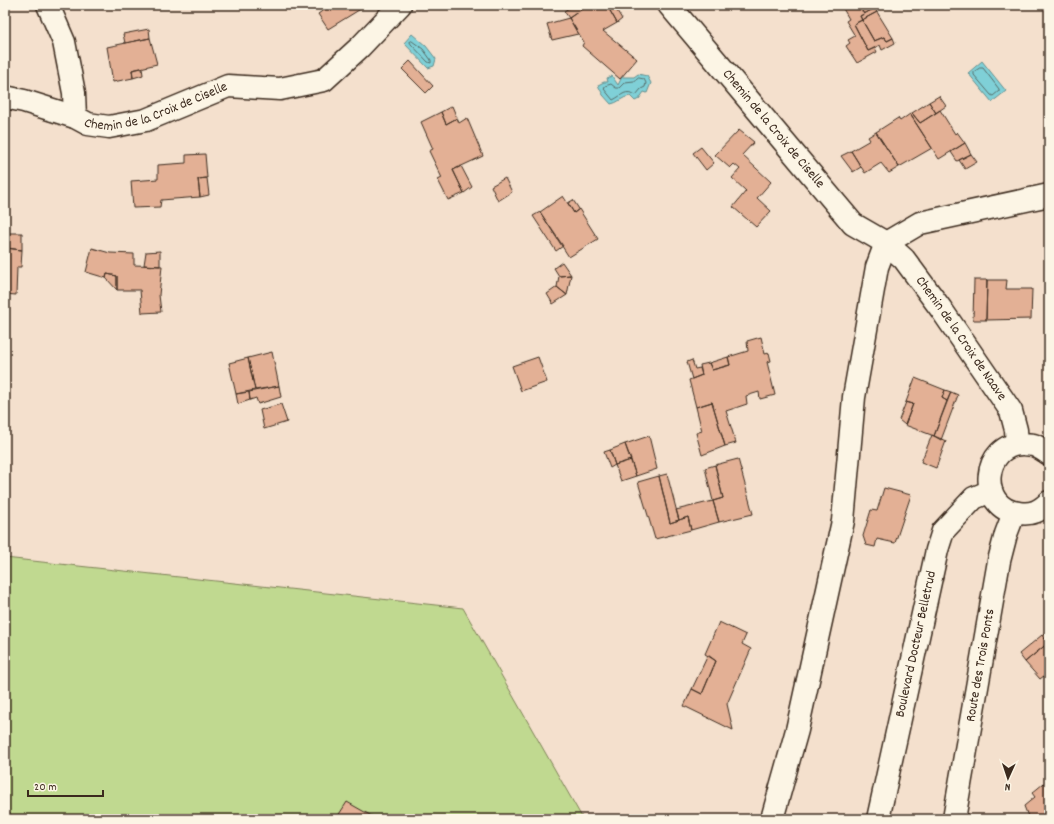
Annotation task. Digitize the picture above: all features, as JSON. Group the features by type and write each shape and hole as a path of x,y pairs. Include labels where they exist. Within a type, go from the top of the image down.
{"street":[{"path":"48,5 64,42 74,93 75,117"},
{"name":"Chemin de la Croix de Ciselle","path":"5,97 24,101 75,117 88,124 108,127 146,120 228,86 280,89 324,80 360,47 400,5"},
{"name":"Chemin de la Croix de Ciselle","path":"669,5 853,224 886,243"},
{"path":"772,819 797,730 843,520 854,397 877,267 886,243 920,223 1049,195"},
{"name":"Chemin de la Croix de Naave","path":"886,243 904,259 932,296 1011,411 1016,430 1017,444"},
{"path":"1049,454 1035,445 1017,444 1003,450 993,462 989,476 991,491 996,500 1004,508 1014,513 1028,514 1042,510 1049,502"},
{"name":"Boulevard Docteur Belletrud","path":"878,819 937,550 943,531 974,498 991,491"},
{"name":"Route des Trois Ponts","path":"954,819 999,561 1006,534 1014,513"}],"green space":[{"path":"5,558 463,608 583,819 5,819"}],"water":[{"path":"412,34 426,46 436,59 434,66 428,68 404,43"},
{"path":"982,61 1006,91 992,102 968,73"},
{"path":"638,74 647,76 651,83 647,93 644,92 639,99 635,101 630,96 611,104 603,95 598,85 608,82 607,78 612,76 618,85 622,77 634,77"}],"building":[{"path":"331,5 367,5 328,29 318,14"},
{"path":"574,5 584,5 585,7 569,18 564,11"},
{"path":"584,5 615,5 609,9 617,23 603,31 637,59 620,79 582,46 584,42 569,18 585,7"},
{"path":"841,5 858,5 864,14 860,16 862,20 854,24 868,51 875,48 877,52 857,63 846,46 850,43 848,40 855,36 846,21 849,19"},
{"path":"858,5 874,5 875,8 864,14"},
{"path":"614,6 622,19 617,23 609,9"},
{"path":"875,8 877,12 862,20 860,16"},
{"path":"877,12 893,38 887,41 884,37 874,41 862,20"},
{"path":"569,18 578,34 552,40 547,24"},
{"path":"862,20 874,41 884,37 887,41 893,38 895,43 882,50 880,45 868,51 854,24"},
{"path":"149,29 150,38 125,43 123,34"},
{"path":"150,38 157,64 132,70 133,78 113,82 107,47"},
{"path":"410,61 433,86 426,93 402,69"},
{"path":"142,68 143,75 133,78 132,70"},
{"path":"939,96 946,106 936,113 929,102"},
{"path":"929,102 936,113 920,123 912,113"},
{"path":"452,106 457,118 446,124 441,112"},
{"path":"940,110 955,134 957,132 965,143 939,159 910,114 912,113 920,123"},
{"path":"441,112 446,124 457,118 459,123 467,118 483,156 453,170 464,193 448,200 438,180 442,178 429,151 433,149 421,122"},
{"path":"910,114 932,148 899,167 876,132 898,118 900,121"},
{"path":"739,130 754,142 742,155 771,182 757,198 771,211 756,227 733,207 746,191 732,178 740,169 734,164 730,168 715,155"},
{"path":"876,132 899,167 889,173 881,163 865,173 851,151 870,140 868,137"},
{"path":"965,143 971,154 957,161 951,152"},
{"path":"701,147 714,163 706,170 693,153"},
{"path":"851,151 861,167 853,172 841,156"},
{"path":"205,154 207,178 198,179 200,197 161,200 160,207 133,208 131,181 158,179 158,165 186,163 186,155"},
{"path":"971,154 977,162 965,169 959,160"},
{"path":"461,166 472,187 464,193 453,170"},
{"path":"207,178 209,195 200,197 198,179"},
{"path":"505,178 512,192 498,201 491,186"},
{"path":"563,196 574,213 579,209 598,239 569,257 540,212"},
{"path":"573,200 579,209 574,213 568,203"},
{"path":"540,212 563,246 556,251 533,216"},
{"path":"5,233 7,233 6,248 22,250 21,267 17,267 16,295 5,294"},
{"path":"7,233 22,233 22,250 6,248"},
{"path":"92,248 110,253 134,254 134,265 162,266 159,295 161,312 142,313 140,290 117,290 117,276 107,274 106,278 86,272"},
{"path":"160,251 160,266 144,265 146,252"},
{"path":"562,262 571,275 559,276 554,268"},
{"path":"107,274 117,276 117,290 106,278"},
{"path":"571,275 567,295 557,287 559,276"},
{"path":"974,280 987,280 986,320 973,320"},
{"path":"987,280 1007,280 1006,289 1032,289 1031,319 986,320"},
{"path":"557,287 567,295 553,304 547,294"},
{"path":"761,337 765,354 769,353 771,361 767,362 775,395 760,399 759,392 746,396 747,404 726,411 736,443 725,446 712,402 696,407 689,380 702,375 700,365 709,363 712,370 730,365 728,357 748,351 747,341"},
{"path":"272,352 279,386 255,390 248,358"},
{"path":"538,357 547,382 521,391 512,366"},
{"path":"728,357 730,365 712,370 709,363"},
{"path":"248,358 255,390 236,394 229,363"},
{"path":"692,360 695,369 700,368 702,375 692,379 687,362"},
{"path":"915,378 945,390 942,398 947,401 934,436 905,425 913,404 906,402"},
{"path":"279,386 281,397 258,404 256,398 250,400 249,392"},
{"path":"945,390 951,392 947,401 942,398"},
{"path":"249,392 250,400 238,404 236,394"},
{"path":"951,392 958,395 941,440 934,436"},
{"path":"712,402 725,446 702,455 696,433 702,431 696,407"},
{"path":"906,402 913,404 905,425 899,420"},
{"path":"281,404 287,422 264,429 260,410"},
{"path":"932,435 946,441 936,468 921,462"},
{"path":"649,436 657,469 636,476 625,444"},
{"path":"625,444 631,460 615,465 610,450"},
{"path":"610,450 615,465 610,468 604,452"},
{"path":"738,459 753,514 719,522 713,501 723,498 715,465"},
{"path":"631,460 636,476 621,481 615,465"},
{"path":"715,465 723,498 713,501 705,468"},
{"path":"667,474 679,520 670,523 659,476"},
{"path":"659,476 670,523 688,517 691,530 655,539 638,482"},
{"path":"884,488 911,495 895,543 877,539 875,547 866,545 863,536 871,510 877,511"},
{"path":"713,501 719,522 691,530 688,517 679,520 676,510"},
{"path":"719,622 746,635 742,644 751,649 727,704 733,730 684,706 692,689 702,694 716,661 705,654"},
{"path":"1049,629 1049,672 1040,679 1025,662 1048,643 1042,635"},
{"path":"1042,635 1048,643 1025,662 1019,654"},
{"path":"708,655 716,661 702,694 692,689"},
{"path":"1049,779 1049,814 1047,815 1049,819 1029,819 1024,806 1035,797 1032,793"},
{"path":"347,802 377,819 336,819"}]}
